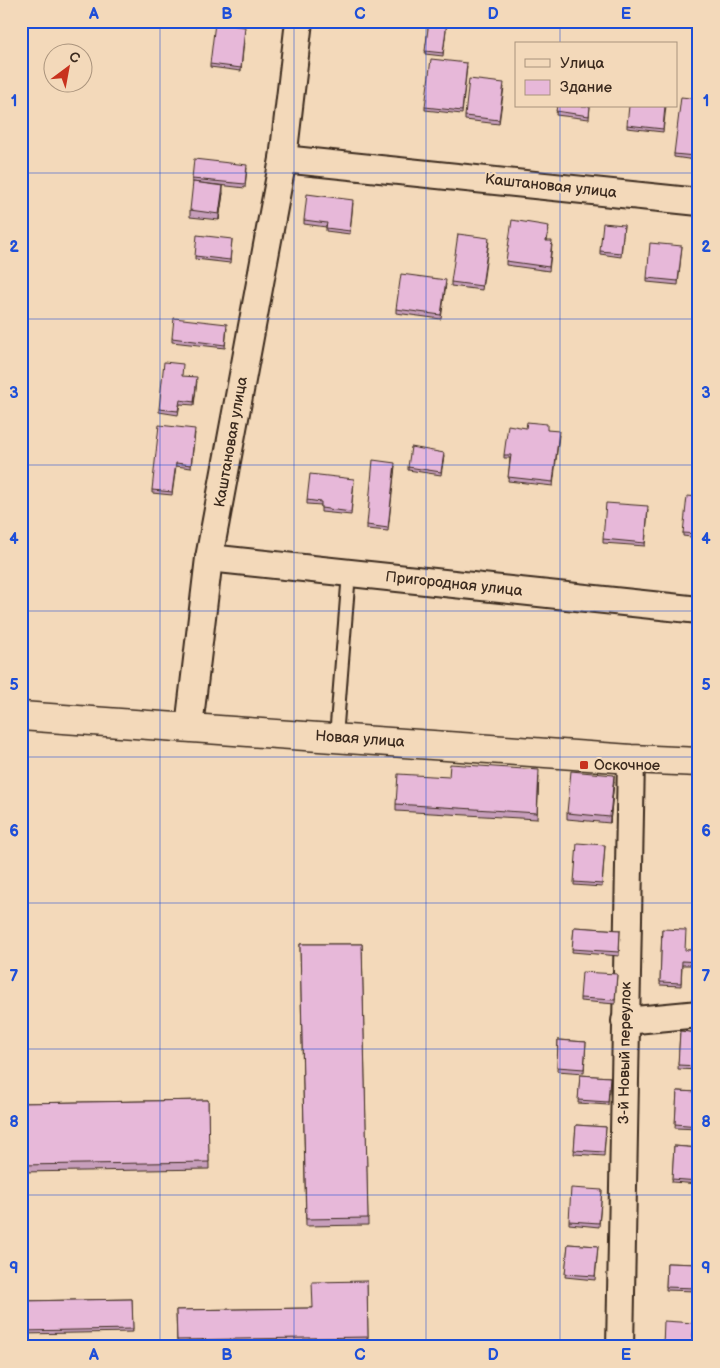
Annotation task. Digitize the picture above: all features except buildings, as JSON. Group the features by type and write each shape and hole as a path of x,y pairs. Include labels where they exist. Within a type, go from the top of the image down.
{"street":[{"name":"Каштановая улица","path":"189,727 209,558 283,159 299,21"},
{"name":"Каштановая улица","path":"283,159 699,202"},
{"name":"Пригородная улица","path":"209,558 699,610"},
{"name":"Новая улица","path":"21,716 631,759 699,762"},
{"name":"3-й Новый переулок","path":"620,1347 631,759"},
{"path":"625,1021 699,1014"}],"lane":[{"path":"336,737 349,572"}],"place":[{"name":"Оскочное","path":"584,765"}]}
